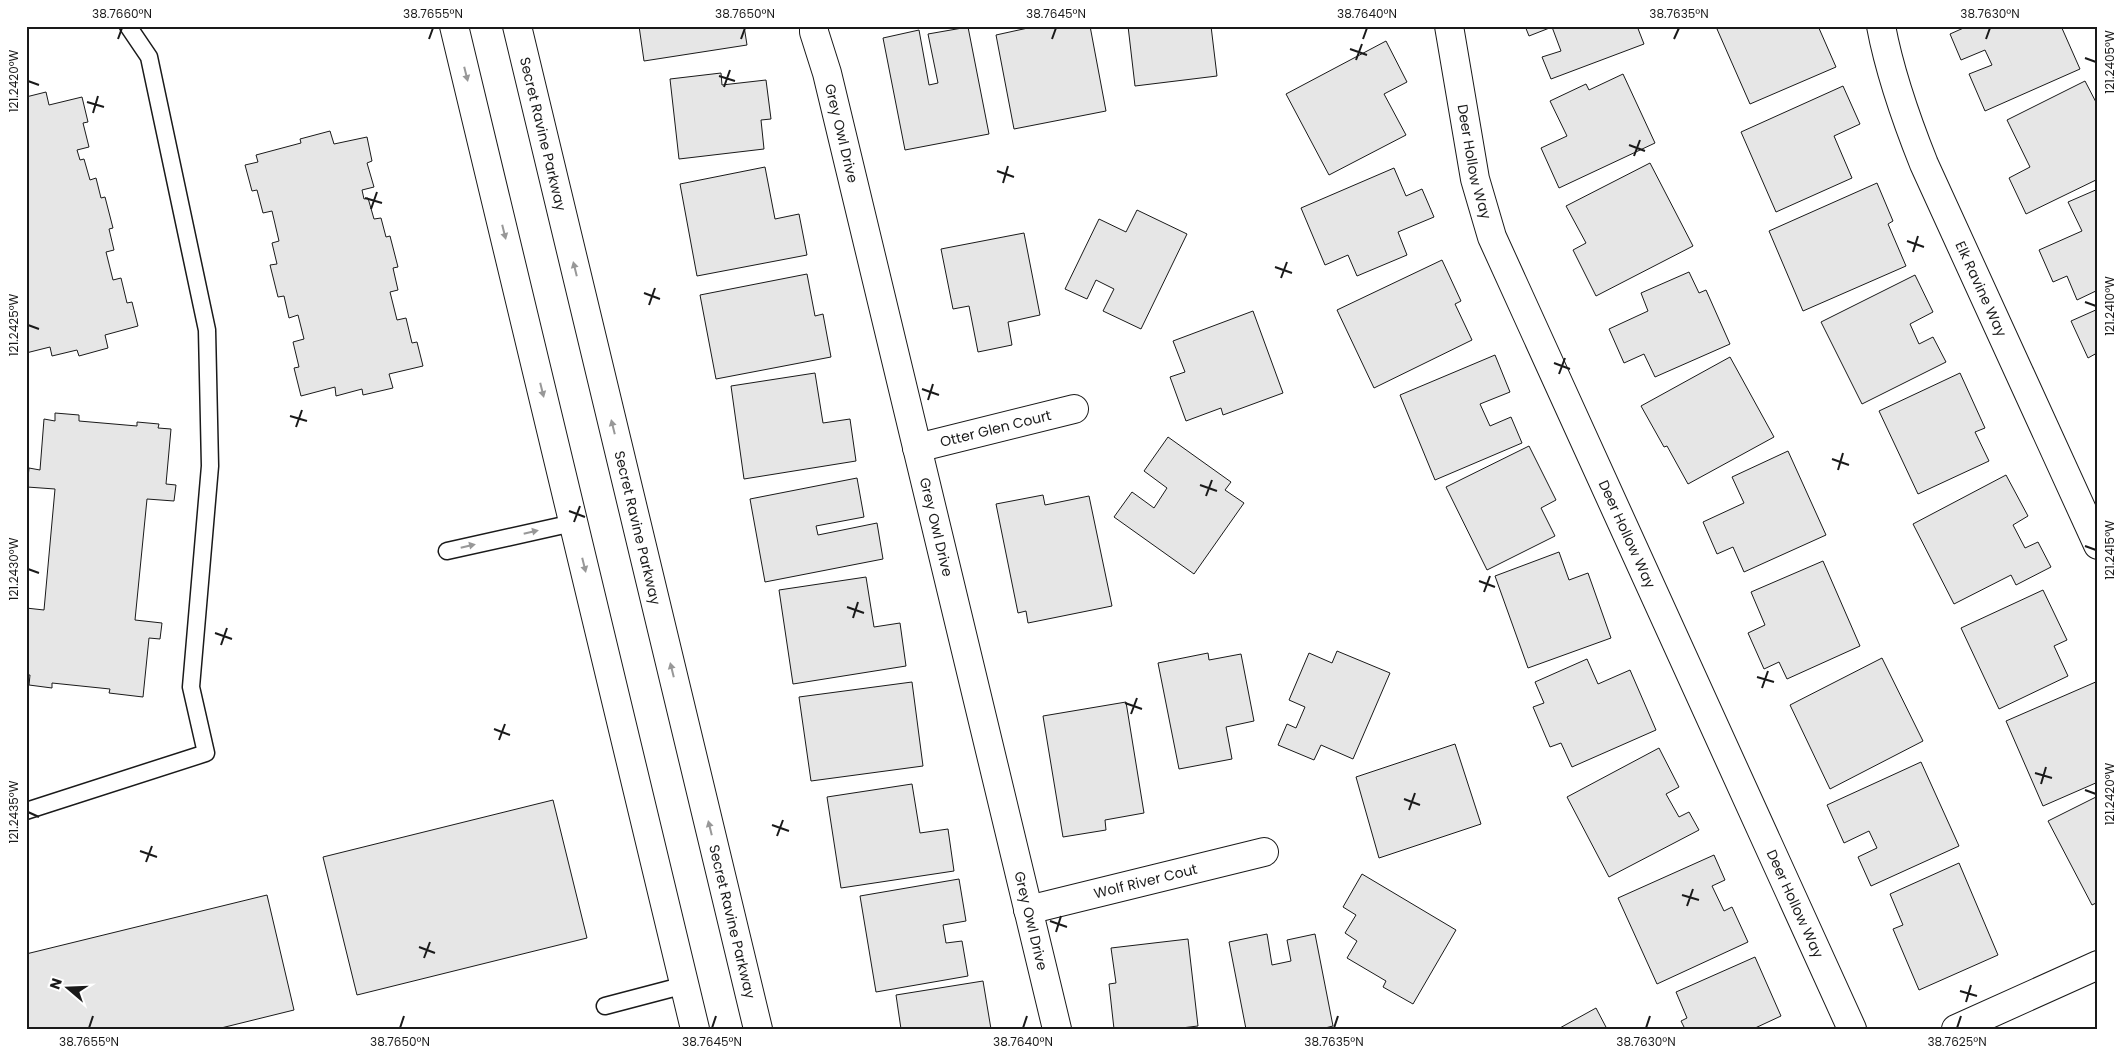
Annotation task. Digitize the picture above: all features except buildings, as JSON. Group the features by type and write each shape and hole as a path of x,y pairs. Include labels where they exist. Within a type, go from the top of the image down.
{"street":[{"path":"454,26 695,1029"},
{"name":"Secret Ravine Parkway","path":"516,26 758,1029"},
{"name":"Grey Owl Drive","path":"814,26 814,32 827,73 1057,1029"},
{"name":"Deer Hollow Way","path":"1449,26 1473,170 1492,237 1852,1029"},
{"name":"Elk Ravine Way","path":"1881,26 1886,53 1902,111 2098,545"},
{"name":"Otter Glen Court","path":"917,448 1074,409"},
{"name":"Wolf River Cout","path":"1028,910 1264,852"},
{"path":"1956,1029 2098,965"}],"lane":[{"path":"26,811 206,753 191,687 210,466 207,330 149,57 128,26"},
{"path":"447,551 574,523"},
{"path":"605,1006 684,985"}]}
